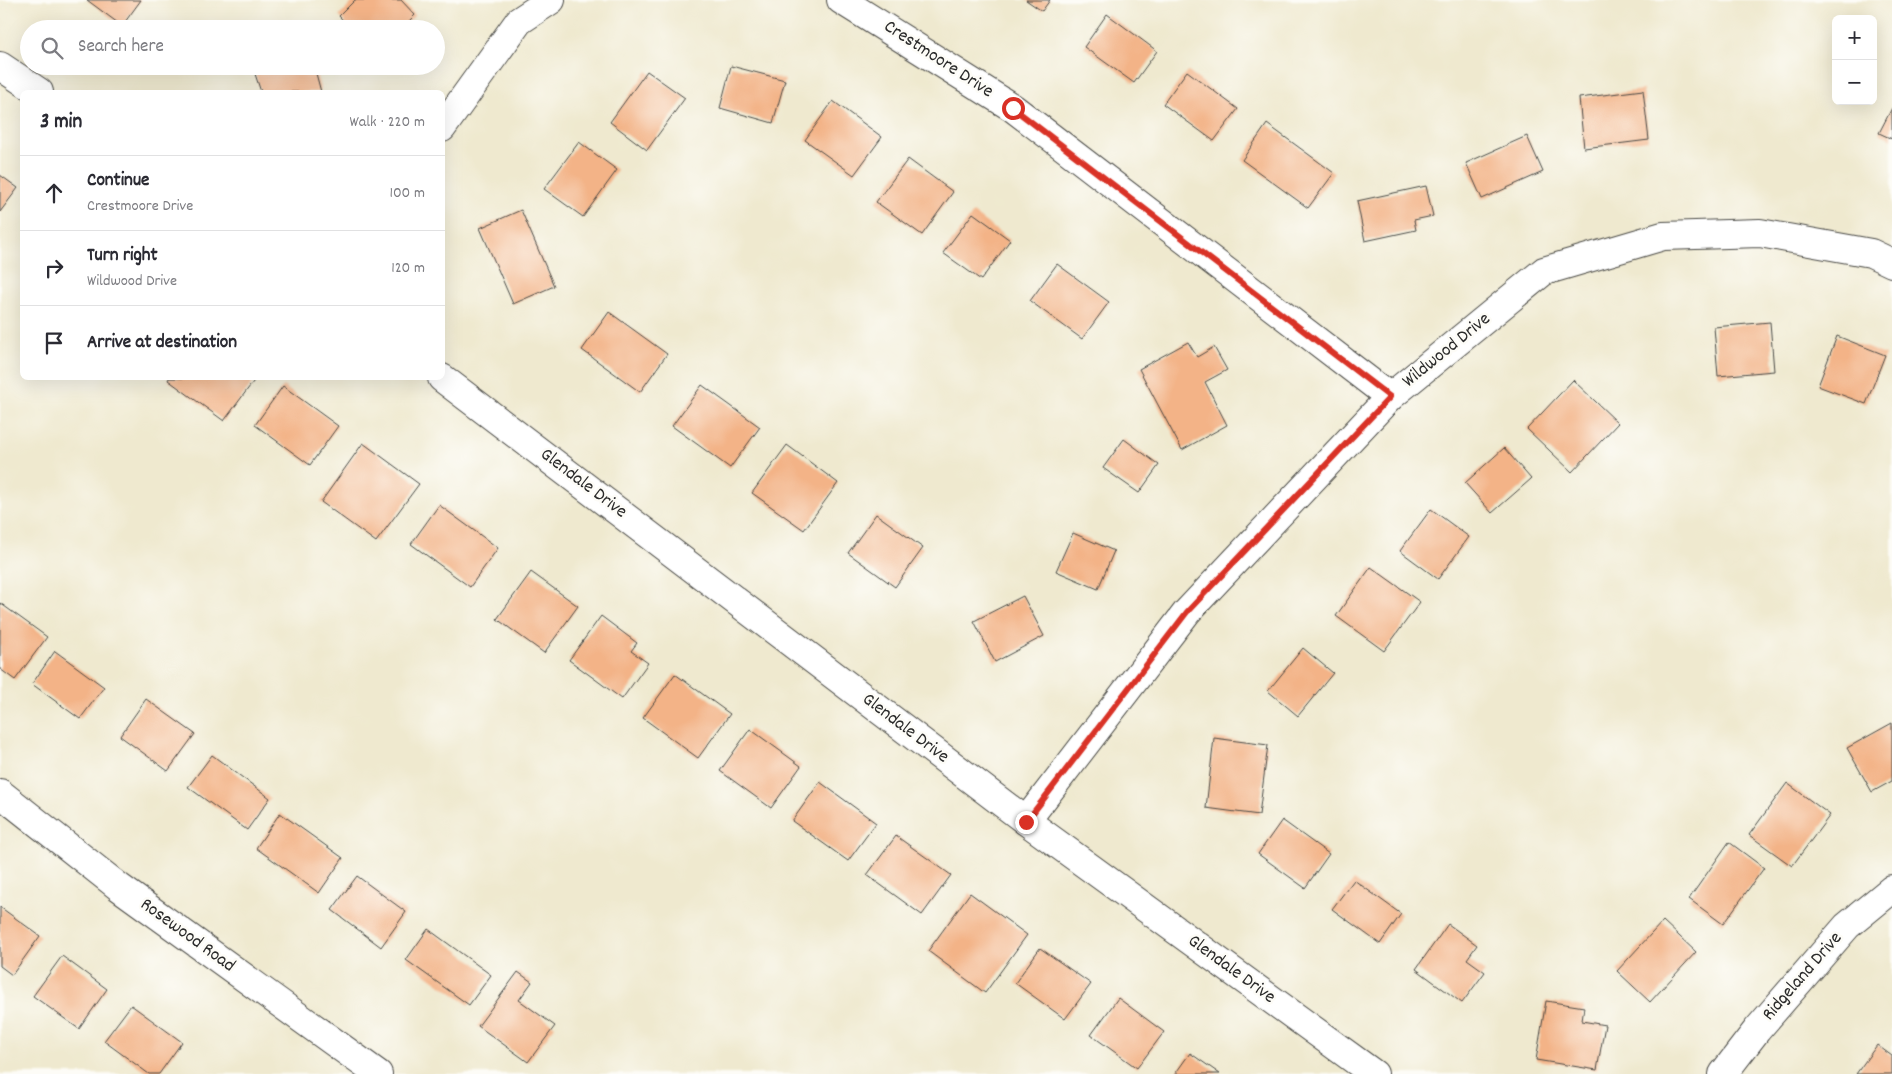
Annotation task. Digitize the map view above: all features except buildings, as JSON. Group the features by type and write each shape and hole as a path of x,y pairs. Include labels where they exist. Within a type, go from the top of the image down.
{"street":[{"path":"445,124 519,21 551,0"},
{"name":"Crestmoore Drive","path":"841,0 1013,108 1390,397"},
{"path":"0,66 36,90"},
{"name":"Wildwood Drive","path":"1026,822 1187,612 1390,397 1544,271 1663,236 1760,233 1871,254 1892,264"},
{"name":"Glendale Drive","path":"445,380 1026,822 1374,1074"},
{"name":"Rosewood Road","path":"0,793 119,887 378,1074"},
{"name":"Ridgeland Drive","path":"1722,1074 1757,1030 1847,926 1892,889"}],"route":[{"path":"1013,108 1390,397 1187,612 1026,822"}]}
